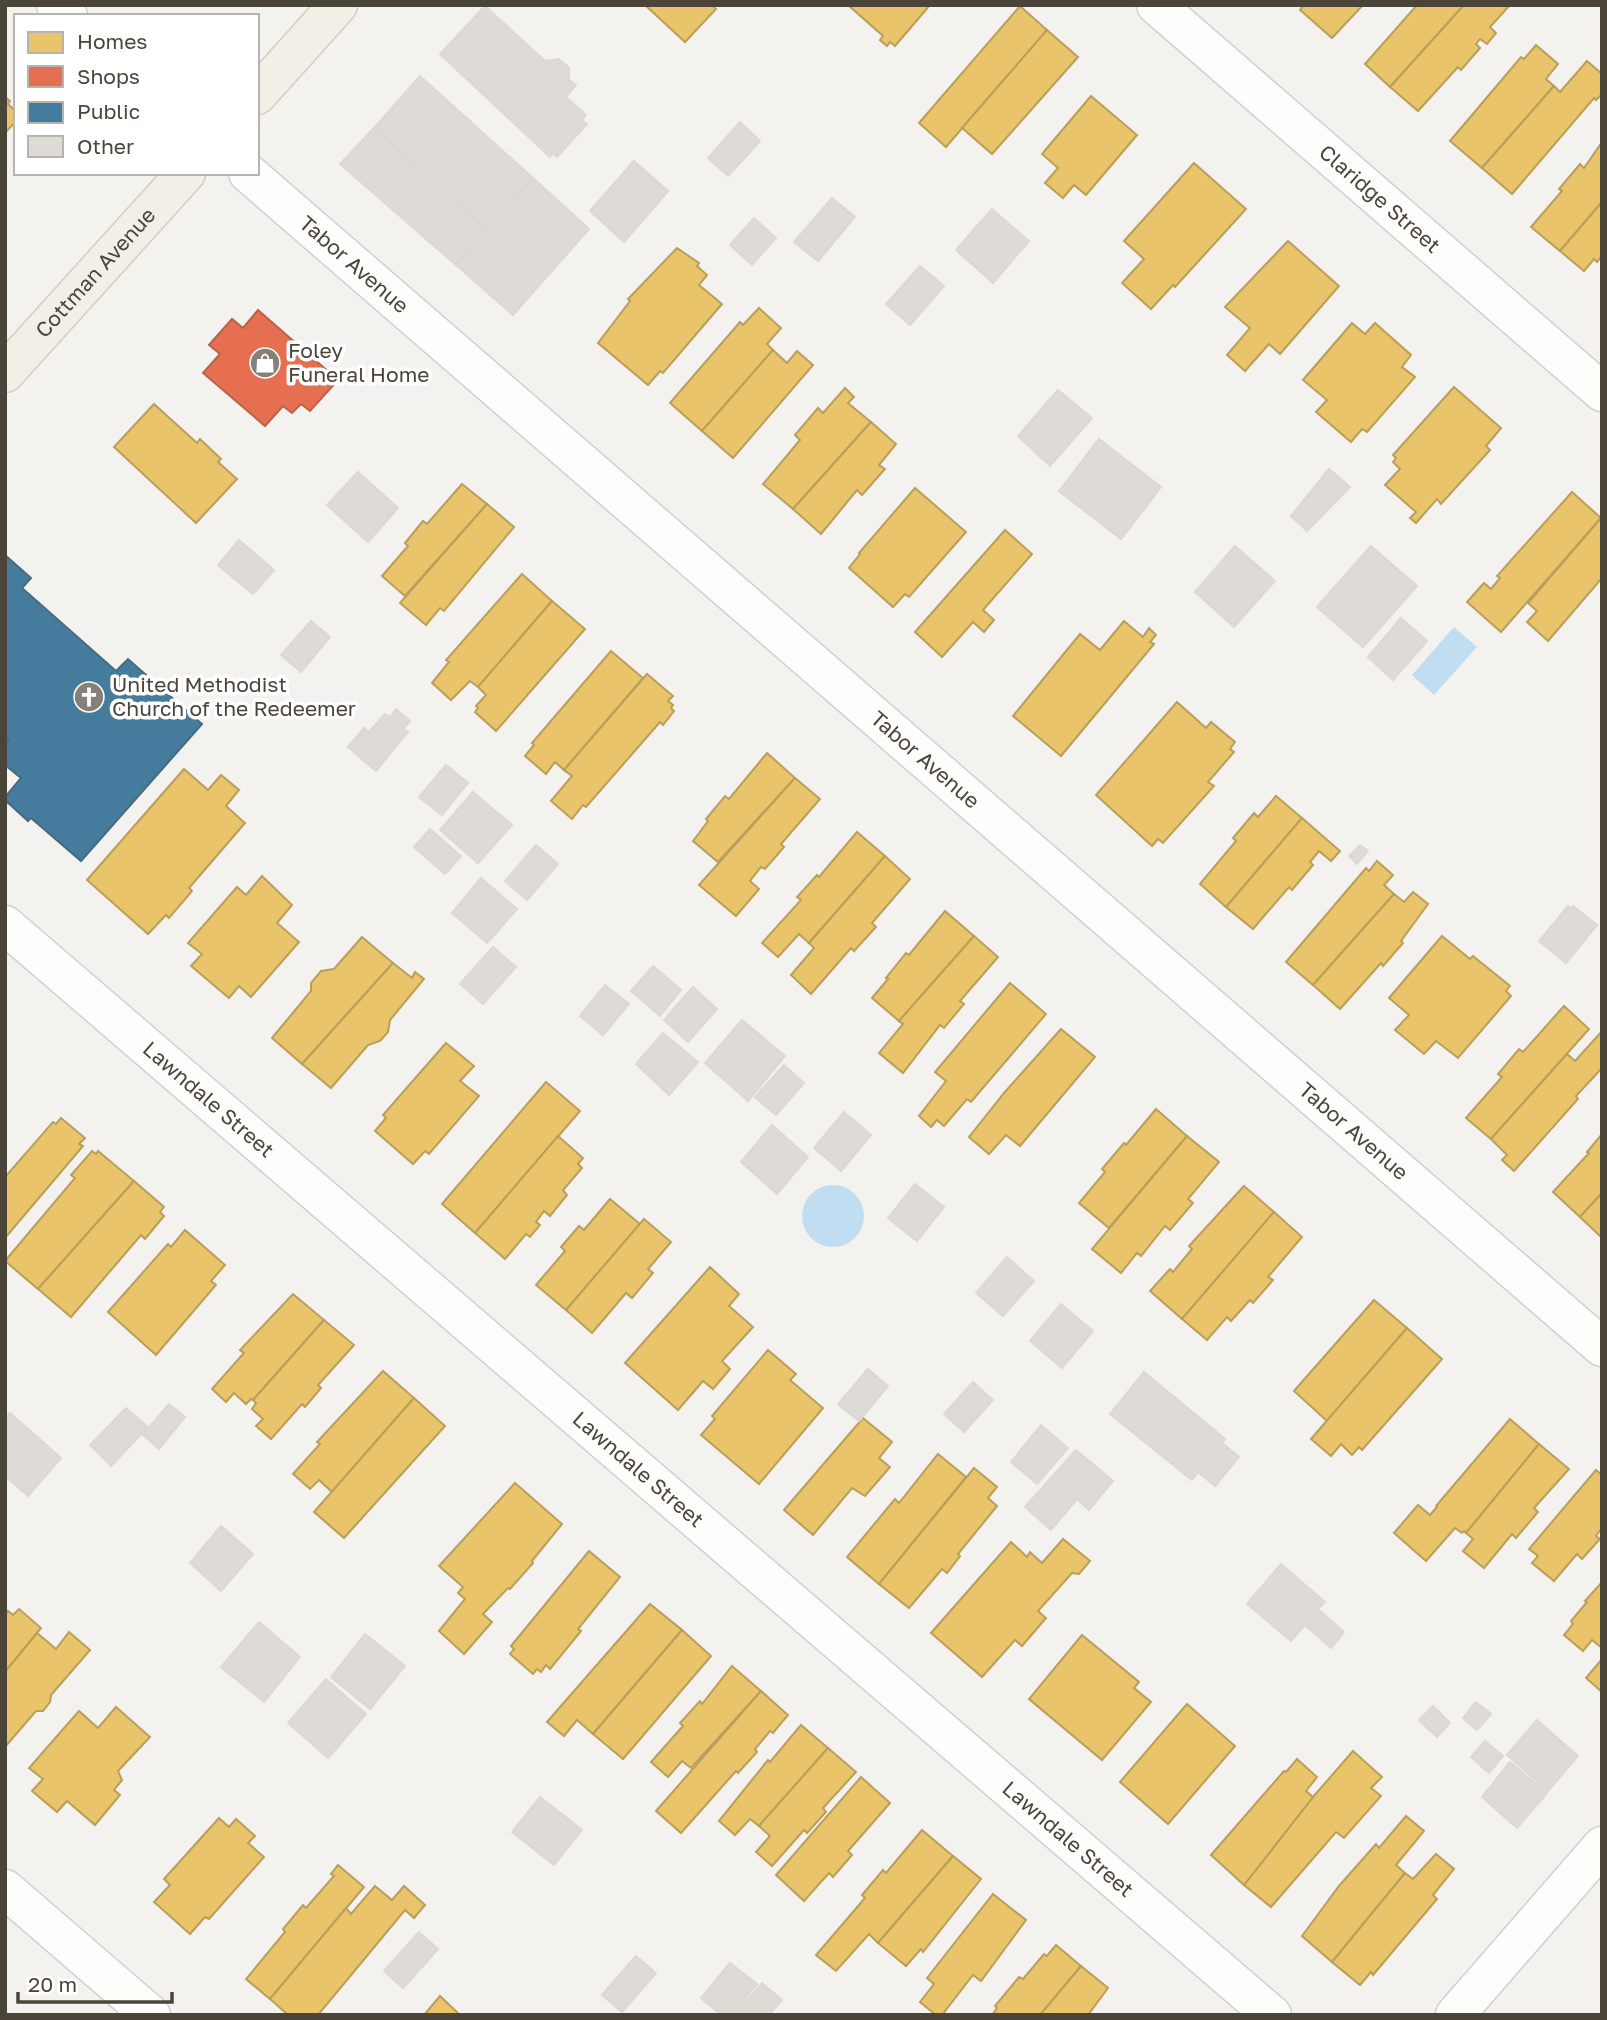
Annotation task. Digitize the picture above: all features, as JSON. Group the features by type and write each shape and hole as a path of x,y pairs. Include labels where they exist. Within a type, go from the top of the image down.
{"main road":[{"path":"259,93 338,5"},
{"name":"Cottman Avenue","path":"5,373 184,175"}],"street":[{"name":"Claridge Street","path":"1156,5 1602,392"},
{"name":"Tabor Avenue","path":"250,175 1602,1347"},
{"name":"Lawndale Street","path":"5,925 1272,2015"},
{"path":"1455,2015 1602,1846"},
{"path":"5,1889 151,2015"}],"water":[{"path":"1454,627 1477,647 1434,695 1412,675"},
{"path":"833,1185 855,1194 864,1216 855,1238 833,1247 811,1238 802,1216 811,1194"}],"building: Homes":[{"path":"645,5 712,5 716,9 685,42"},
{"path":"848,5 930,5 895,46 890,42 887,46 880,40 883,36"},
{"path":"1304,5 1363,5 1332,38 1300,10"},
{"path":"1417,5 1464,5 1390,87 1365,64"},
{"path":"1464,5 1510,5 1490,27 1496,33 1487,44 1480,39 1476,44 1480,48 1461,70 1458,67 1418,111 1390,87"},
{"path":"1020,6 1047,30 946,147 919,123"},
{"path":"1047,30 1078,57 992,154 962,128"},
{"path":"1536,45 1558,64 1546,79 1554,86 1482,168 1450,141 1521,57 1524,59"},
{"path":"1587,61 1602,74 1602,94 1596,100 1594,98 1512,194 1482,168 1554,86 1560,92"},
{"path":"1091,96 1137,135 1086,195 1074,185 1063,198 1045,183 1058,168 1042,154"},
{"path":"5,97 14,110 14,123 5,133"},
{"path":"1602,142 1602,202 1560,251 1531,227 1562,191 1559,189 1580,164 1584,168"},
{"path":"1194,163 1246,209 1175,287 1173,285 1151,309 1122,283 1144,259 1124,241"},
{"path":"1602,202 1602,256 1597,262 1594,259 1584,271 1560,251"},
{"path":"1288,241 1339,286 1280,354 1269,344 1245,371 1227,355 1250,328 1225,307"},
{"path":"677,248 699,263 697,266 707,275 699,285 722,304 663,373 660,371 648,385 598,343 630,301 628,299"},
{"path":"759,308 781,328 767,344 773,350 702,431 670,403 740,322 743,325"},
{"path":"1352,323 1365,334 1375,323 1411,355 1402,367 1415,377 1367,432 1362,429 1351,442 1316,412 1327,400 1303,380"},
{"path":"773,350 787,363 797,351 813,365 733,458 702,431"},
{"path":"1454,387 1501,428 1486,446 1490,450 1441,504 1437,499 1416,523 1410,518 1416,512 1385,485 1400,469 1393,462 1396,458 1393,455"},
{"path":"845,388 854,397 848,403 871,422 793,509 763,484 800,440 795,435 818,408 823,413"},
{"path":"154,404 197,443 200,439 221,459 218,462 237,479 196,523 114,447"},
{"path":"871,422 896,444 879,465 885,469 862,495 857,490 821,534 793,509"},
{"path":"462,484 487,504 405,596 382,576 408,546 405,543 423,521 427,524"},
{"path":"915,488 966,532 909,597 905,594 893,607 849,568"},
{"path":"1572,492 1601,518 1501,632 1467,602 1484,583 1491,589 1500,578 1497,576"},
{"path":"487,504 514,527 444,611 440,608 426,625 400,603"},
{"path":"1601,518 1602,578 1548,641 1527,622 1537,611 1528,603"},
{"path":"1005,530 1032,554 983,610 994,620 984,632 973,622 942,657 915,632"},
{"path":"522,574 552,601 478,687 470,681 451,700 432,683 449,662 446,660"},
{"path":"552,601 585,629 496,731 475,712 478,708 476,706 486,695 478,687"},
{"path":"1124,621 1143,637 1149,628 1156,635 1150,642 1154,644 1061,756 1013,716 1080,634 1100,650"},
{"path":"611,651 643,678 564,770 555,762 546,774 525,756 534,745 532,743"},
{"path":"647,674 673,696 668,701 673,705 671,708 674,711 663,725 660,722 586,807 583,805 572,819 551,801 572,776 564,770"},
{"path":"1177,702 1206,728 1211,722 1235,742 1230,749 1234,752 1208,782 1214,786 1163,843 1158,839 1152,846 1096,795"},
{"path":"767,753 795,778 718,862 693,841 708,821 706,819 725,796 729,799"},
{"path":"184,769 208,790 221,775 239,790 226,806 245,823 189,888 192,891 169,918 166,915 148,934 87,880"},
{"path":"795,778 820,799 781,844 784,847 765,869 761,867 750,881 759,889 736,916 699,885"},
{"path":"1276,796 1302,818 1226,907 1200,884 1236,841 1233,838 1254,813 1258,817"},
{"path":"1302,818 1340,851 1331,861 1319,851 1310,862 1313,865 1292,890 1289,887 1253,929 1226,907"},
{"path":"857,832 885,856 809,943 799,934 778,957 762,943 801,900 797,897 817,875 819,877"},
{"path":"885,856 910,879 872,923 876,927 854,951 851,948 811,994 791,975 814,948 809,943"},
{"path":"1377,861 1393,875 1384,885 1394,894 1313,985 1286,962 1366,868 1369,871"},
{"path":"262,876 292,905 277,923 299,942 251,997 239,986 229,998 191,966 202,954 188,943 237,887 246,895"},
{"path":"1413,892 1428,904 1401,941 1403,943 1383,966 1381,963 1340,1009 1313,985 1394,894 1404,902"},
{"path":"945,911 974,936 899,1021 872,998 906,953 909,955"},
{"path":"974,936 998,957 960,1001 964,1004 944,1028 940,1025 903,1073 879,1053 903,1024 899,1021"},
{"path":"1442,936 1470,959 1473,956 1510,986 1506,991 1511,996 1458,1058 1436,1041 1424,1054 1395,1030 1409,1015 1389,998"},
{"path":"362,937 393,963 302,1064 272,1038 311,991 311,983 321,971 334,969"},
{"path":"393,963 412,978 415,972 424,979 390,1020 388,1032 380,1041 368,1045 331,1088 302,1064"},
{"path":"1010,983 1046,1014 971,1102 967,1099 944,1126 937,1120 931,1127 919,1116 946,1081 935,1072"},
{"path":"1564,1006 1589,1029 1491,1139 1466,1118 1502,1077 1498,1074 1519,1049 1523,1052"},
{"path":"1061,1029 1095,1057 1020,1146 1006,1135 989,1154 969,1137"},
{"path":"1602,1031 1602,1068 1514,1171 1502,1160 1507,1155 1491,1139 1567,1054 1575,1061"},
{"path":"446,1043 474,1066 460,1081 479,1096 429,1154 425,1151 413,1164 375,1131 386,1118 383,1115"},
{"path":"546,1082 580,1111 475,1233 442,1204"},
{"path":"1156,1109 1187,1136 1109,1228 1079,1203 1105,1172 1102,1169"},
{"path":"61,1118 85,1138 79,1144 83,1146 5,1238 5,1177 53,1122 56,1124"},
{"path":"1602,1134 1602,1193 1580,1217 1553,1192 1589,1153 1587,1152"},
{"path":"558,1136 583,1158 578,1164 582,1168 563,1190 567,1195 550,1216 544,1211 536,1222 540,1225 530,1237 526,1234 505,1259 475,1233"},
{"path":"1187,1136 1219,1162 1188,1199 1193,1203 1170,1230 1165,1226 1141,1256 1137,1253 1121,1273 1092,1249"},
{"path":"92,1151 96,1154 98,1151 134,1181 38,1289 5,1261 75,1178 71,1175"},
{"path":"134,1181 164,1207 160,1212 164,1216 145,1239 141,1235 71,1317 38,1289"},
{"path":"1244,1186 1274,1212 1182,1319 1150,1291 1170,1269 1173,1272 1192,1249 1189,1246"},
{"path":"1602,1193 1602,1238 1580,1217"},
{"path":"610,1199 640,1224 566,1310 536,1285 565,1251 561,1247 579,1226 584,1230"},
{"path":"1274,1212 1302,1237 1268,1277 1273,1280 1253,1303 1250,1300 1231,1321 1227,1317 1207,1340 1182,1319"},
{"path":"644,1219 671,1242 648,1269 653,1273 632,1298 626,1293 592,1333 566,1310"},
{"path":"185,1230 225,1265 211,1281 216,1285 156,1355 108,1312 168,1244 171,1247"},
{"path":"710,1267 739,1294 729,1306 753,1327 722,1361 730,1369 713,1389 703,1381 678,1410 625,1363"},
{"path":"293,1294 324,1320 253,1400 246,1404 234,1393 226,1402 212,1389 244,1353 240,1350"},
{"path":"1374,1300 1407,1328 1327,1421 1294,1391"},
{"path":"324,1320 354,1345 318,1385 321,1388 305,1407 302,1404 271,1439 256,1426 263,1419 252,1409 256,1403 253,1400"},
{"path":"1407,1328 1442,1359 1362,1450 1359,1447 1352,1455 1341,1444 1331,1456 1311,1439"},
{"path":"768,1350 796,1374 790,1380 823,1408 759,1484 701,1435 715,1419 712,1416"},
{"path":"383,1371 414,1398 332,1492 319,1480 310,1489 293,1474 320,1444 317,1442"},
{"path":"414,1398 445,1426 344,1538 314,1512"},
{"path":"863,1418 892,1442 879,1458 890,1467 865,1496 852,1488 813,1535 784,1510"},
{"path":"1510,1419 1539,1444 1466,1533 1455,1528 1426,1561 1394,1533 1418,1505 1430,1515"},
{"path":"1539,1444 1569,1469 1534,1508 1538,1512 1516,1538 1512,1534 1484,1568 1463,1551 1473,1539 1466,1533"},
{"path":"938,1454 966,1477 879,1584 847,1557 895,1499 899,1503"},
{"path":"974,1468 997,1487 988,1498 997,1506 958,1554 960,1556 947,1573 942,1569 909,1608 879,1584"},
{"path":"1596,1470 1602,1475 1602,1528 1596,1536 1600,1539 1582,1559 1577,1554 1554,1581 1532,1563 1538,1556 1529,1549"},
{"path":"515,1483 562,1524 533,1563 483,1614 492,1622 464,1654 439,1631 465,1599 458,1593 463,1587 439,1566"},
{"path":"1063,1539 1090,1561 1079,1574 1072,1573 1038,1611 1046,1618 1022,1646 1015,1640 982,1677 931,1633 1011,1542 1027,1557 1030,1552 1042,1563"},
{"path":"589,1551 620,1577 550,1669 546,1665 541,1672 537,1669 533,1674 510,1654 514,1649 511,1646"},
{"path":"1602,1582 1602,1648 1592,1640 1583,1651 1564,1635 1573,1624 1571,1621 1587,1602 1585,1601"},
{"path":"650,1604 682,1630 593,1734 577,1720 564,1736 547,1722"},
{"path":"19,1609 41,1628 5,1672 5,1615 8,1611 13,1615"},
{"path":"682,1630 711,1656 623,1759 593,1734"},
{"path":"69,1632 90,1650 51,1695 50,1702 43,1711 36,1711 5,1747 5,1672 37,1633 56,1649"},
{"path":"1082,1635 1139,1682 1134,1688 1151,1702 1102,1760 1029,1699"},
{"path":"1602,1659 1602,1692 1586,1678"},
{"path":"732,1666 761,1691 691,1768 682,1761 668,1777 651,1762 683,1726 680,1723 700,1701 702,1704"},
{"path":"761,1691 788,1715 773,1733 770,1731 755,1749 757,1752 738,1773 736,1771 681,1833 656,1811"},
{"path":"1187,1704 1235,1746 1168,1824 1120,1782"},
{"path":"116,1707 150,1737 118,1771 122,1780 114,1790 120,1795 95,1825 67,1801 57,1812 32,1791 43,1779 29,1768 79,1711 98,1728"},
{"path":"801,1725 828,1748 759,1826 750,1819 735,1835 719,1821 768,1760 770,1762"},
{"path":"828,1748 856,1772 823,1808 826,1812 807,1833 804,1830 772,1866 756,1852 770,1836 759,1826"},
{"path":"1353,1751 1382,1777 1371,1788 1381,1796 1344,1838 1336,1832 1271,1907 1244,1885"},
{"path":"1297,1759 1317,1777 1306,1791 1313,1797 1244,1885 1211,1855"},
{"path":"861,1777 890,1803 848,1851 852,1855 833,1877 829,1873 804,1901 776,1875"},
{"path":"1406,1816 1424,1831 1396,1865 1405,1873 1332,1962 1302,1936 1339,1886 1376,1844 1379,1848"},
{"path":"219,1818 229,1827 236,1819 255,1836 248,1843 264,1857 209,1919 205,1917 190,1934 154,1902 170,1885 164,1879"},
{"path":"922,1830 953,1856 878,1943 869,1934 836,1971 816,1955 865,1898 862,1895 883,1870 886,1873"},
{"path":"1436,1854 1454,1869 1433,1895 1437,1899 1373,1975 1371,1972 1360,1985 1332,1962 1405,1873 1413,1879"},
{"path":"953,1856 981,1879 923,1952 921,1949 906,1966 878,1943"},
{"path":"338,1865 364,1887 270,1999 246,1979 285,1932 283,1929 303,1905 306,1908 334,1876 331,1874"},
{"path":"375,1886 392,1900 404,1886 425,1905 414,1918 405,1910 318,2015 288,2015 270,1999 346,1908 351,1914"},
{"path":"993,1894 1026,1920 981,1981 973,1975 942,2015 936,2015 920,2002 934,1984 927,1978"},
{"path":"1056,1945 1081,1966 1040,2015 992,2015 997,2008 995,2006 1019,1977 1023,1979 1044,1954 1047,1956"},
{"path":"1081,1966 1108,1988 1088,2015 1040,2015"},
{"path":"440,1996 460,2015 424,2015"}],"building: Shops":[{"name":"Foley Funeral Home","path":"258,310 338,380 310,411 301,404 292,413 283,406 265,426 203,373 220,354 209,345 232,319 243,328"}],"building: Public":[{"name":"United Methodist Church of the Redeemer","path":"5,555 31,578 22,588 116,671 128,659 202,724 81,861 31,818 28,821 5,800 21,778 5,765 5,745 9,741 5,738"}],"building: Other":[{"path":"485,6 545,61 559,59 569,68 569,80 576,85 566,97 586,115 582,120 587,124 557,157 553,153 550,157 440,54"},
{"path":"420,76 533,178 487,230 374,128"},
{"path":"740,122 760,141 728,176 708,158"},
{"path":"374,128 487,230 456,265 340,164"},
{"path":"634,161 668,191 624,242 590,211"},
{"path":"533,178 589,229 513,315 456,265"},
{"path":"832,198 855,217 818,261 794,242"},
{"path":"992,209 1029,241 993,283 956,250"},
{"path":"754,218 776,238 752,265 730,245"},
{"path":"920,266 944,286 910,325 886,304"},
{"path":"1058,390 1092,418 1050,466 1018,436"},
{"path":"1099,439 1161,487 1121,539 1059,491"},
{"path":"1329,469 1350,487 1307,531 1291,516"},
{"path":"358,472 398,508 368,542 327,505"},
{"path":"239,540 274,570 253,594 218,565"},
{"path":"1235,546 1275,581 1234,627 1195,592"},
{"path":"1371,546 1417,586 1363,647 1317,607"},
{"path":"1401,618 1427,641 1393,680 1368,657"},
{"path":"311,621 330,637 301,672 281,655"},
{"path":"396,709 410,721 403,729 408,732 376,771 348,747 364,728 369,732 385,714 390,717"},
{"path":"446,765 468,783 442,815 419,797"},
{"path":"473,792 512,825 478,863 440,830"},
{"path":"430,829 461,856 445,874 414,847"},
{"path":"536,845 558,864 527,900 505,881"},
{"path":"1360,845 1368,851 1357,864 1349,856"},
{"path":"481,878 517,909 487,943 452,913"},
{"path":"1568,906 1573,906 1597,925 1566,963 1539,941"},
{"path":"493,947 516,967 483,1004 460,984"},
{"path":"653,966 681,990 660,1016 631,991"},
{"path":"605,985 629,1004 603,1035 580,1016"},
{"path":"693,987 717,1009 688,1042 664,1020"},
{"path":"742,1020 785,1056 748,1101 705,1063"},
{"path":"663,1033 698,1062 669,1095 636,1064"},
{"path":"784,1065 804,1083 776,1115 755,1097"},
{"path":"844,1112 871,1135 841,1171 814,1148"},
{"path":"772,1125 808,1157 777,1194 741,1162"},
{"path":"915,1184 944,1207 917,1241 888,1218"},
{"path":"1007,1257 1034,1281 1003,1316 976,1293"},
{"path":"1061,1304 1093,1331 1062,1368 1030,1341"},
{"path":"868,1369 888,1386 859,1421 838,1404"},
{"path":"1144,1372 1225,1439 1222,1443 1239,1457 1215,1486 1198,1472 1192,1480 1110,1414"},
{"path":"973,1382 993,1400 964,1432 944,1414"},
{"path":"169,1404 185,1417 159,1449 143,1435"},
{"path":"126,1408 148,1427 111,1466 90,1445"},
{"path":"10,1413 61,1458 28,1496 5,1476 5,1419"},
{"path":"1041,1425 1068,1448 1037,1484 1011,1462"},
{"path":"1076,1450 1113,1481 1089,1510 1077,1499 1051,1530 1025,1507"},
{"path":"221,1526 253,1554 221,1591 190,1563"},
{"path":"1281,1564 1325,1602 1318,1609 1344,1632 1331,1648 1305,1625 1291,1641 1247,1604"},
{"path":"259,1622 300,1657 264,1702 221,1667"},
{"path":"365,1634 405,1666 370,1709 331,1677"},
{"path":"326,1679 366,1714 328,1758 288,1723"},
{"path":"1476,1702 1491,1714 1477,1730 1463,1718"},
{"path":"1433,1706 1450,1723 1437,1737 1419,1720"},
{"path":"1537,1720 1578,1756 1548,1791 1507,1755"},
{"path":"1485,1741 1503,1756 1489,1773 1471,1757"},
{"path":"1510,1762 1547,1793 1517,1828 1482,1797"},
{"path":"540,1797 582,1830 554,1865 512,1832"},
{"path":"419,1932 438,1949 403,1988 384,1971"},
{"path":"636,1956 656,1973 622,2012 602,1995"},
{"path":"730,1963 757,1984 732,2015 721,2015 701,1998"},
{"path":"762,1983 782,2000 769,2015 734,2015"}],"place":[{"name":"Foley Funeral Home","path":"265,363"},
{"name":"United Methodist Church of the Redeemer","path":"89,697"}]}
